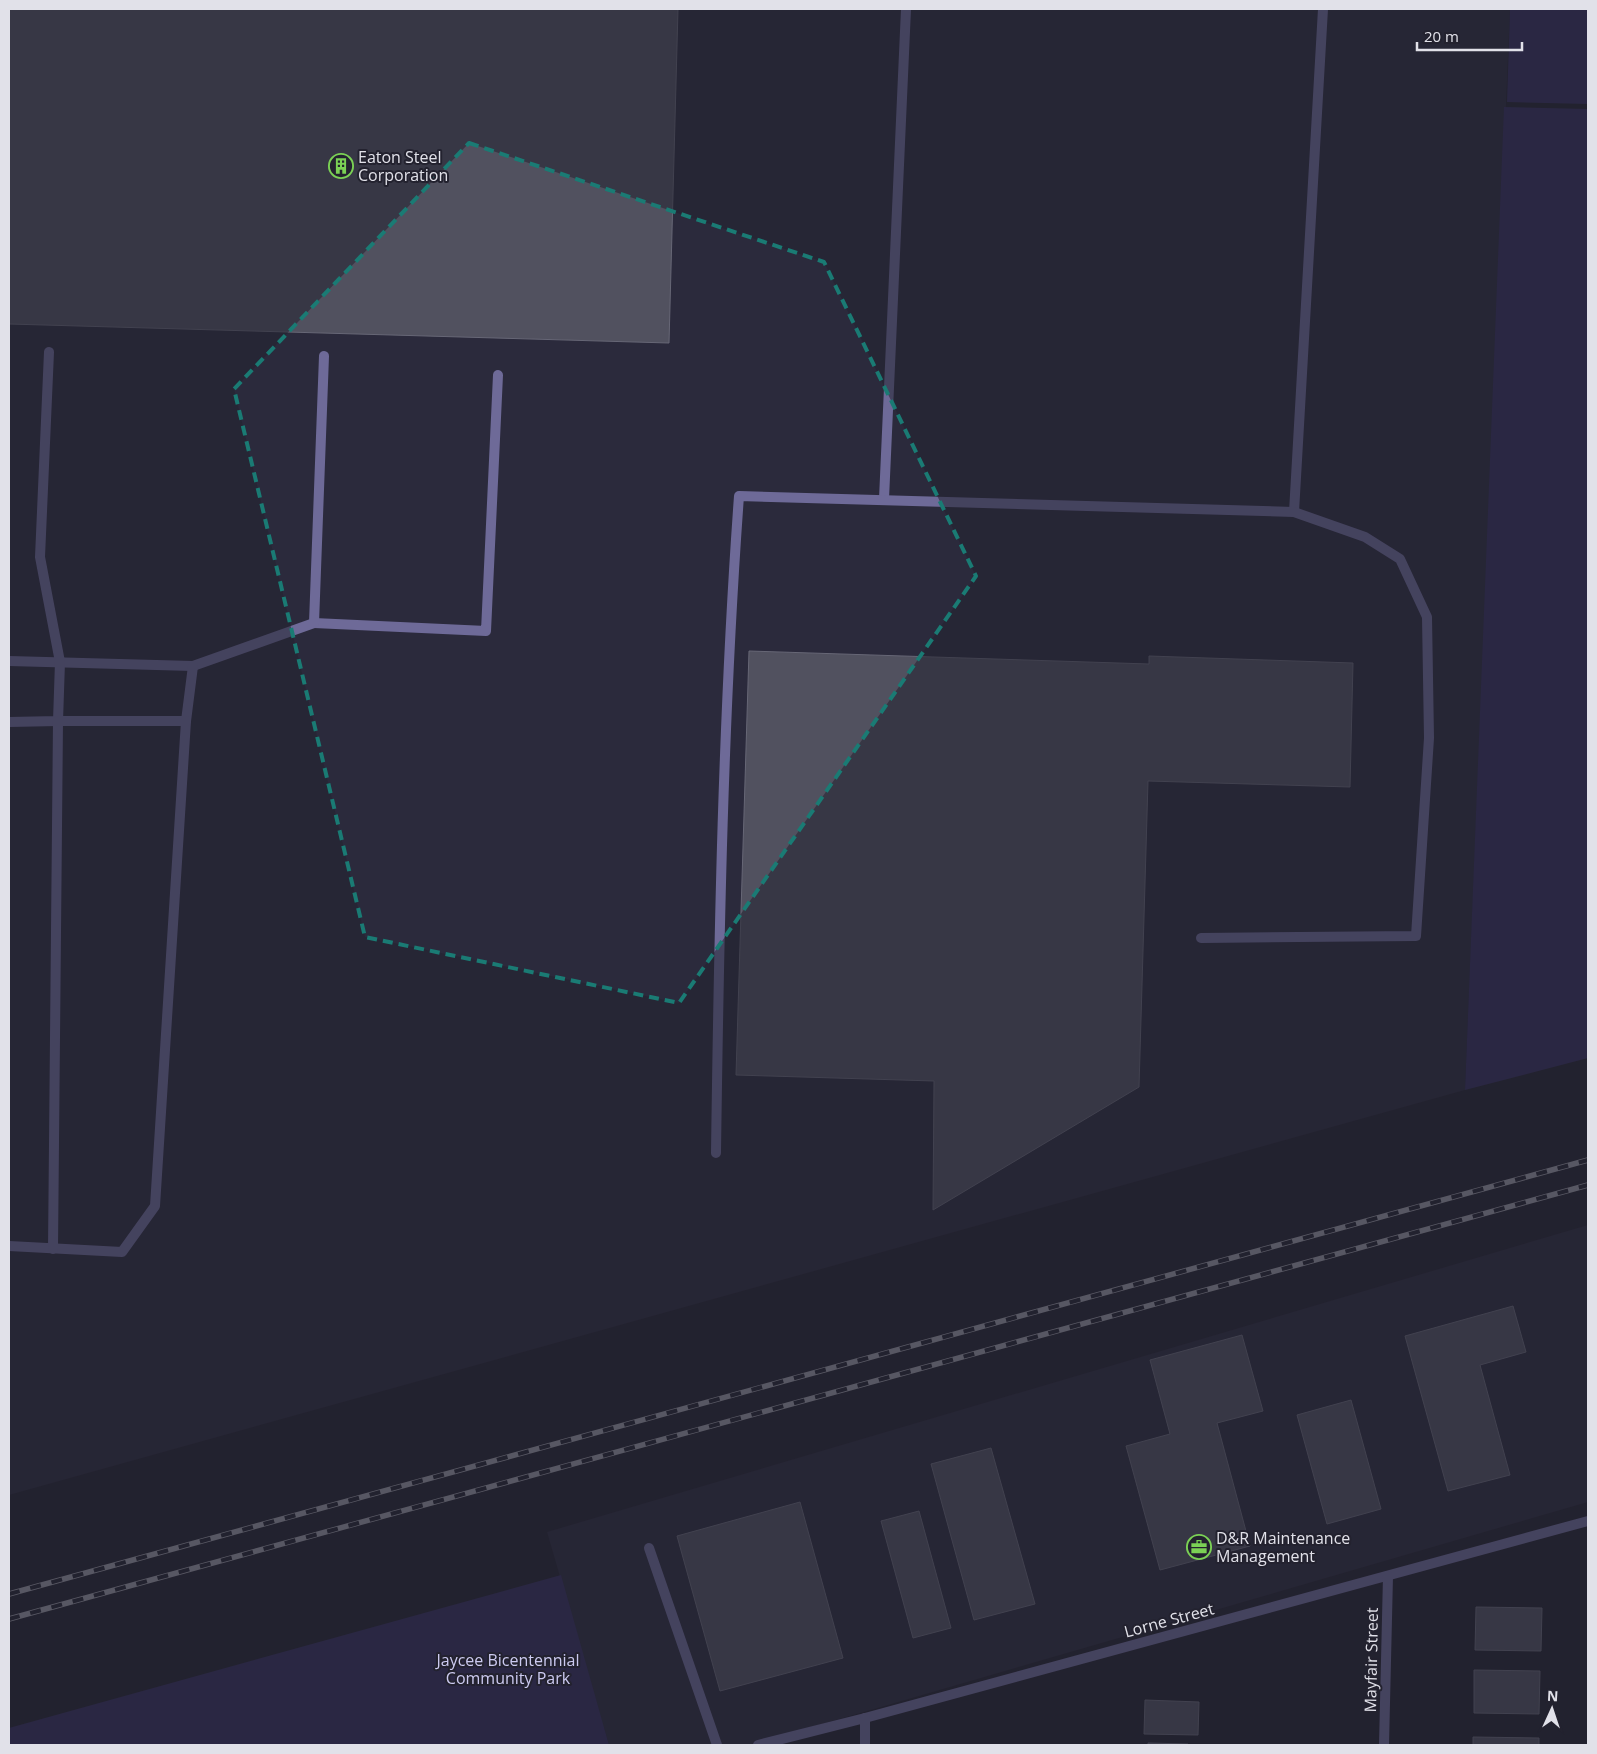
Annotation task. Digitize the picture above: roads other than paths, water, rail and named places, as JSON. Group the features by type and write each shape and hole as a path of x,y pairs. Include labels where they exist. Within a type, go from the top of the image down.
{"street":[{"path":"884,499 906,9"},
{"path":"1294,512 1323,9"},
{"path":"49,352 40,557 60,662 53,1248"},
{"path":"314,623 324,356"},
{"path":"9,661 193,666 314,623 486,631 498,375"},
{"path":"716,1153 720,919 732,590 739,496 1294,512 1365,537 1400,559 1427,617 1429,738 1416,936 1202,938"},
{"path":"9,1246 122,1252 155,1206 186,721 193,666"},
{"path":"9,722 186,721"},
{"name":"Lorne Street","path":"758,1745 866,1718 1588,1521"},
{"path":"649,1548 717,1745"},
{"name":"Mayfair Street","path":"1384,1745 1388,1576"},
{"path":"865,1745 866,1718"}],"railway":[{"path":"9,1594 1588,1160"},
{"path":"9,1619 1588,1185"}],"place":[{"name":"Eaton Steel Corporation","path":"341,166"},
{"name":"D&R Maintenance Management","path":"1199,1547"}],"park label":[{"name":"Jaycee Bicentennial Community Park","path":"508,1669"}]}
